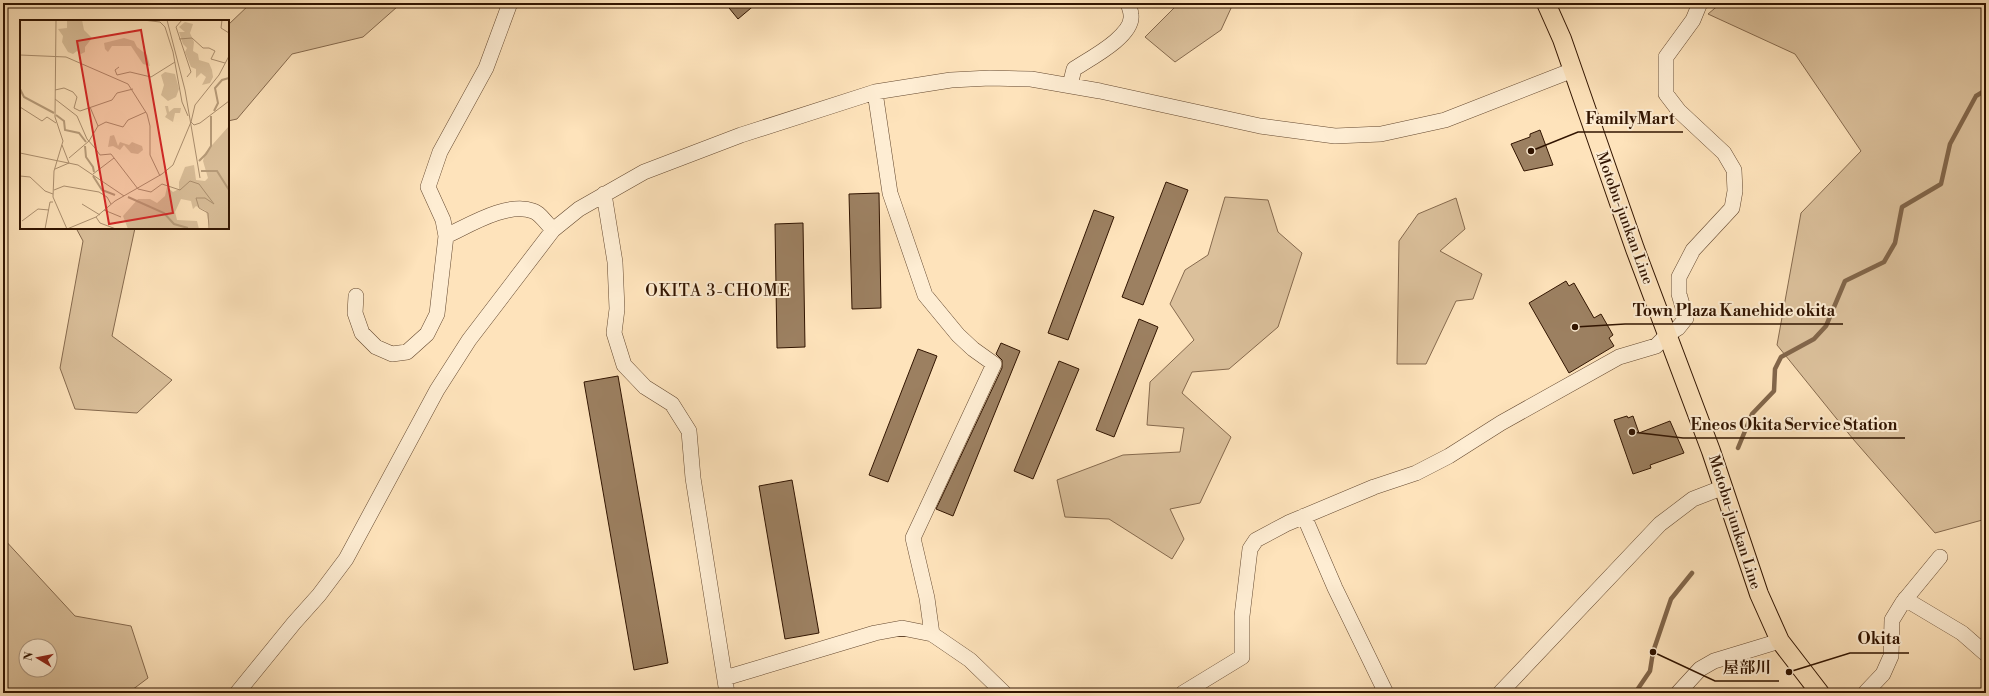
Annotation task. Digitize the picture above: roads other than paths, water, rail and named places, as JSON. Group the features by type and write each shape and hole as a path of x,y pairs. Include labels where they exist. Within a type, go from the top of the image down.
{"main road":[{"name":"Motobu-junkan Line","path":"1546,3 1573,70 1635,249 1724,487 1759,594 1780,641 1820,693"}],"street":[{"path":"356,296 356,313 362,333 376,347 392,354 407,352 427,334 437,314 446,236 443,220 428,187 440,152 486,68 510,3"},
{"path":"1070,85 1074,69 1107,48 1126,31 1132,16 1128,3"},
{"path":"1184,693 1242,657 1242,616 1250,549 1256,540 1304,516 1374,487 1416,473 1449,456 1501,423 1619,357 1656,346 1667,335 1678,328 1686,318 1679,294 1679,277 1693,250 1732,208 1735,191 1734,170 1724,153 1679,111 1666,94 1666,57 1693,20 1700,3"},
{"path":"237,693 294,623 319,595 346,559 437,390 469,340 553,230 579,209 644,172 733,138 875,92 951,80 990,78 1031,79 1070,85 1260,126 1335,136 1381,134 1445,120 1573,70"},
{"path":"875,92 890,193 925,295 958,335 972,349 994,364 913,538 927,598 932,634"},
{"path":"604,194 614,262 617,309 614,333 624,365 645,386 672,404 689,431 693,478 726,686 875,633 902,628 932,634 970,660 1004,693"},
{"path":"446,236 497,213 520,208 534,211 553,230"},
{"path":"1500,693 1660,524 1694,499 1724,487"},
{"path":"1304,516 1335,588 1386,693"},
{"path":"1865,693 1883,674 1891,656 1892,620 1906,599 1940,558"},
{"path":"1906,599 1962,633 1986,654"},
{"path":"1678,693 1700,669 1714,661 1780,641"}],"waterway":[{"path":"1738,448 1752,414 1774,391 1775,369 1781,357 1814,339 1826,326 1845,281 1884,262 1895,243 1902,207 1941,184 1950,144 1976,96 1986,90"},
{"path":"1635,693 1650,671 1653,652 1671,599 1692,573"}],"place":[{"name":"FamilyMart","path":"1531,151"},
{"name":"Town Plaza Kanehide okita","path":"1575,327"},
{"name":"Eneos Okita Service Station","path":"1632,432"},
{"name":"屋部川","path":"1653,652"},
{"name":"Okita","path":"1789,672"}],"district":[{"name":"OKITA 3-CHOME","path":"718,290"}]}
